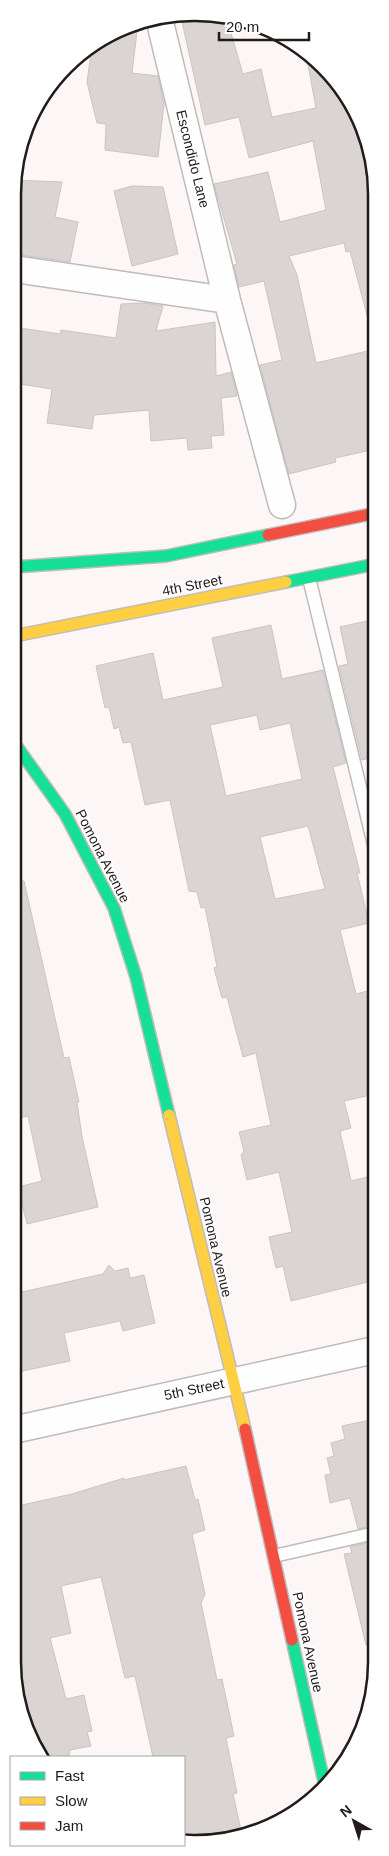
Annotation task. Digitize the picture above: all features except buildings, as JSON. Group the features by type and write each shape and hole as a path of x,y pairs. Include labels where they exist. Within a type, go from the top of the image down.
{"main road":[{"path":"21,566 166,556 367,515"},
{"name":"4th Street","path":"21,635 367,566"},
{"name":"Pomona Avenue","path":"21,751 65,814 114,908 136,976 274,1556 323,1778"}],"street":[{"name":"Escondido Lane","path":"161,25 227,300 282,505"},
{"path":"21,270 227,300"},
{"name":"5th Street","path":"21,1428 368,1352"}],"lane":[{"path":"309,578 367,818"},
{"path":"274,1556 368,1535"}],"traffic: fast":[{"path":"21,566 166,556 268,535"},
{"path":"286,582 367,566"},
{"path":"21,752 65,814 114,908 136,977 169,1115"},
{"path":"292,1640 323,1778"}],"traffic: slow":[{"path":"21,635 286,582"},
{"path":"169,1115 245,1429"}],"traffic: jam":[{"path":"268,535 367,515"},
{"path":"245,1429 292,1640"}]}
